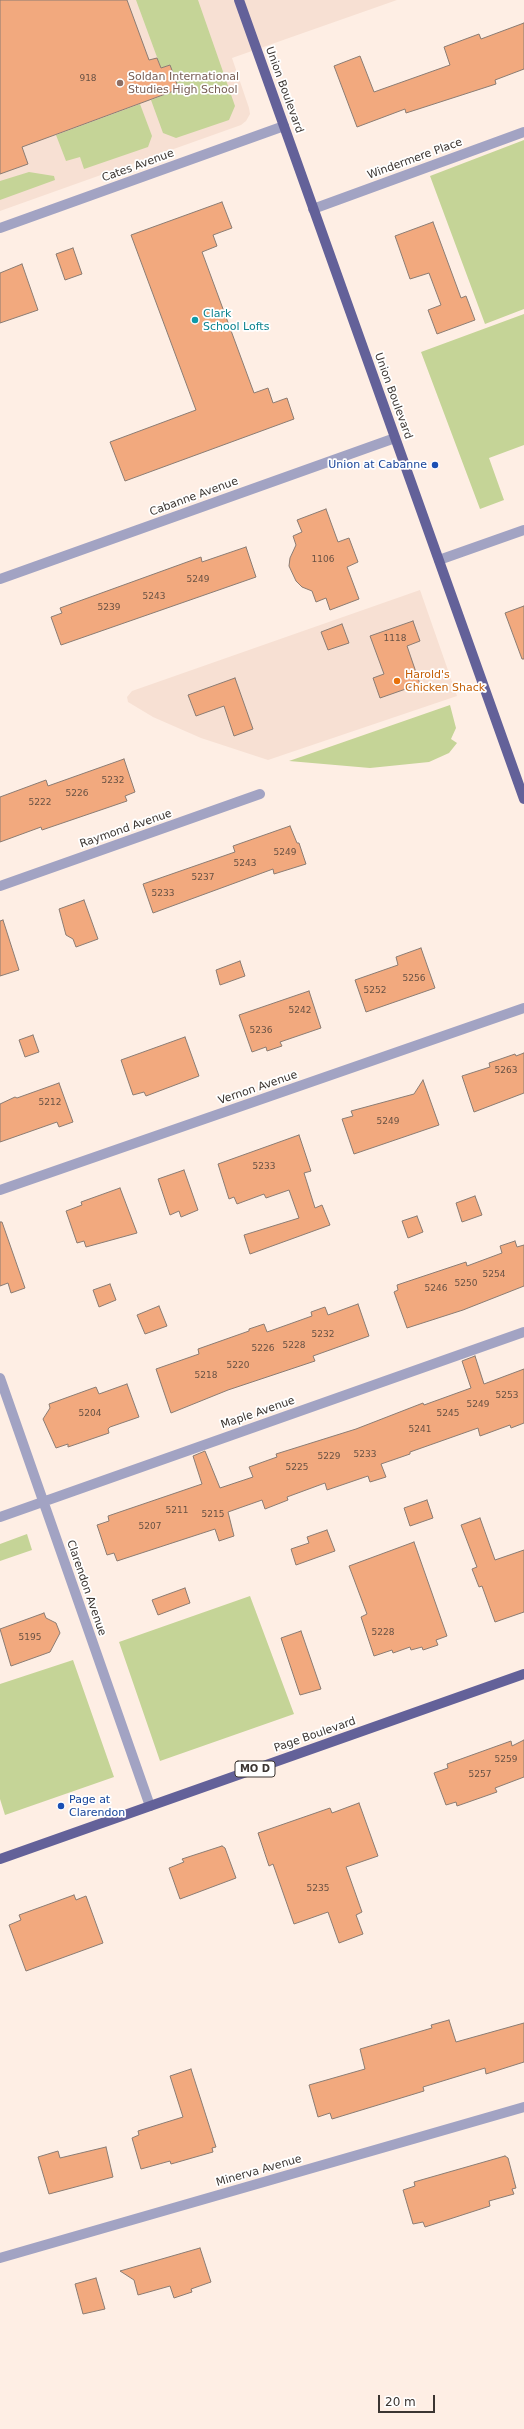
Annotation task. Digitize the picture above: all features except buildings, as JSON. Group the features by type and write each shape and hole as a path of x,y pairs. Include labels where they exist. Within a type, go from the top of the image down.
{"main road":[{"name":"Union Boulevard","path":"239,0 524,799"},
{"name":"Page Boulevard","path":"0,1859 524,1674"}],"street":[{"name":"Cates Avenue","path":"0,228 284,126"},
{"name":"Windermere Place","path":"314,209 524,132"},
{"name":"Cabanne Avenue","path":"0,579 395,438"},
{"path":"439,560 524,530"},
{"name":"Raymond Avenue","path":"0,886 260,794"},
{"name":"Vernon Avenue","path":"0,1190 524,1008"},
{"name":"Maple Avenue","path":"0,1517 524,1332"},
{"name":"Clarendon Avenue","path":"0,1378 150,1806"},
{"name":"Minerva Avenue","path":"0,2258 524,2107"}],"shaded area":[{"name":"Soldan International Studies High School","path":"0,0 397,0 232,58 250,114 246,121 241,125 0,211"},
{"path":"420,590 457,696 268,760 201,738 153,717 128,702 127,697 132,691"}],"green space":[{"path":"136,0 198,0 235,106 229,120 176,138 163,133 151,100 179,89 170,65 161,68"},
{"path":"140,104 152,136 148,147 84,169 80,157 66,161 56,135"},
{"path":"524,140 524,309 485,324 430,176"},
{"path":"29,172 54,176 55,180 0,200 0,181"},
{"path":"524,314 524,445 489,458 504,500 480,509 421,352"},
{"path":"450,705 456,728 451,739 457,743 449,753 429,762 370,768 289,761"},
{"path":"27,1534 32,1550 0,1561 0,1544"},
{"path":"250,1596 294,1714 160,1761 119,1642"},
{"path":"73,1660 114,1777 5,1815 0,1799 0,1684"}],"place":[{"name":"Soldan International Studies High School","path":"120,83"},
{"name":"Clark School Lofts","path":"195,320"},
{"name":"Union at Cabanne","path":"435,465"},
{"name":"Harold's Chicken Shack","path":"397,681"},
{"name":"Page at Clarendon","path":"61,1806"}]}
